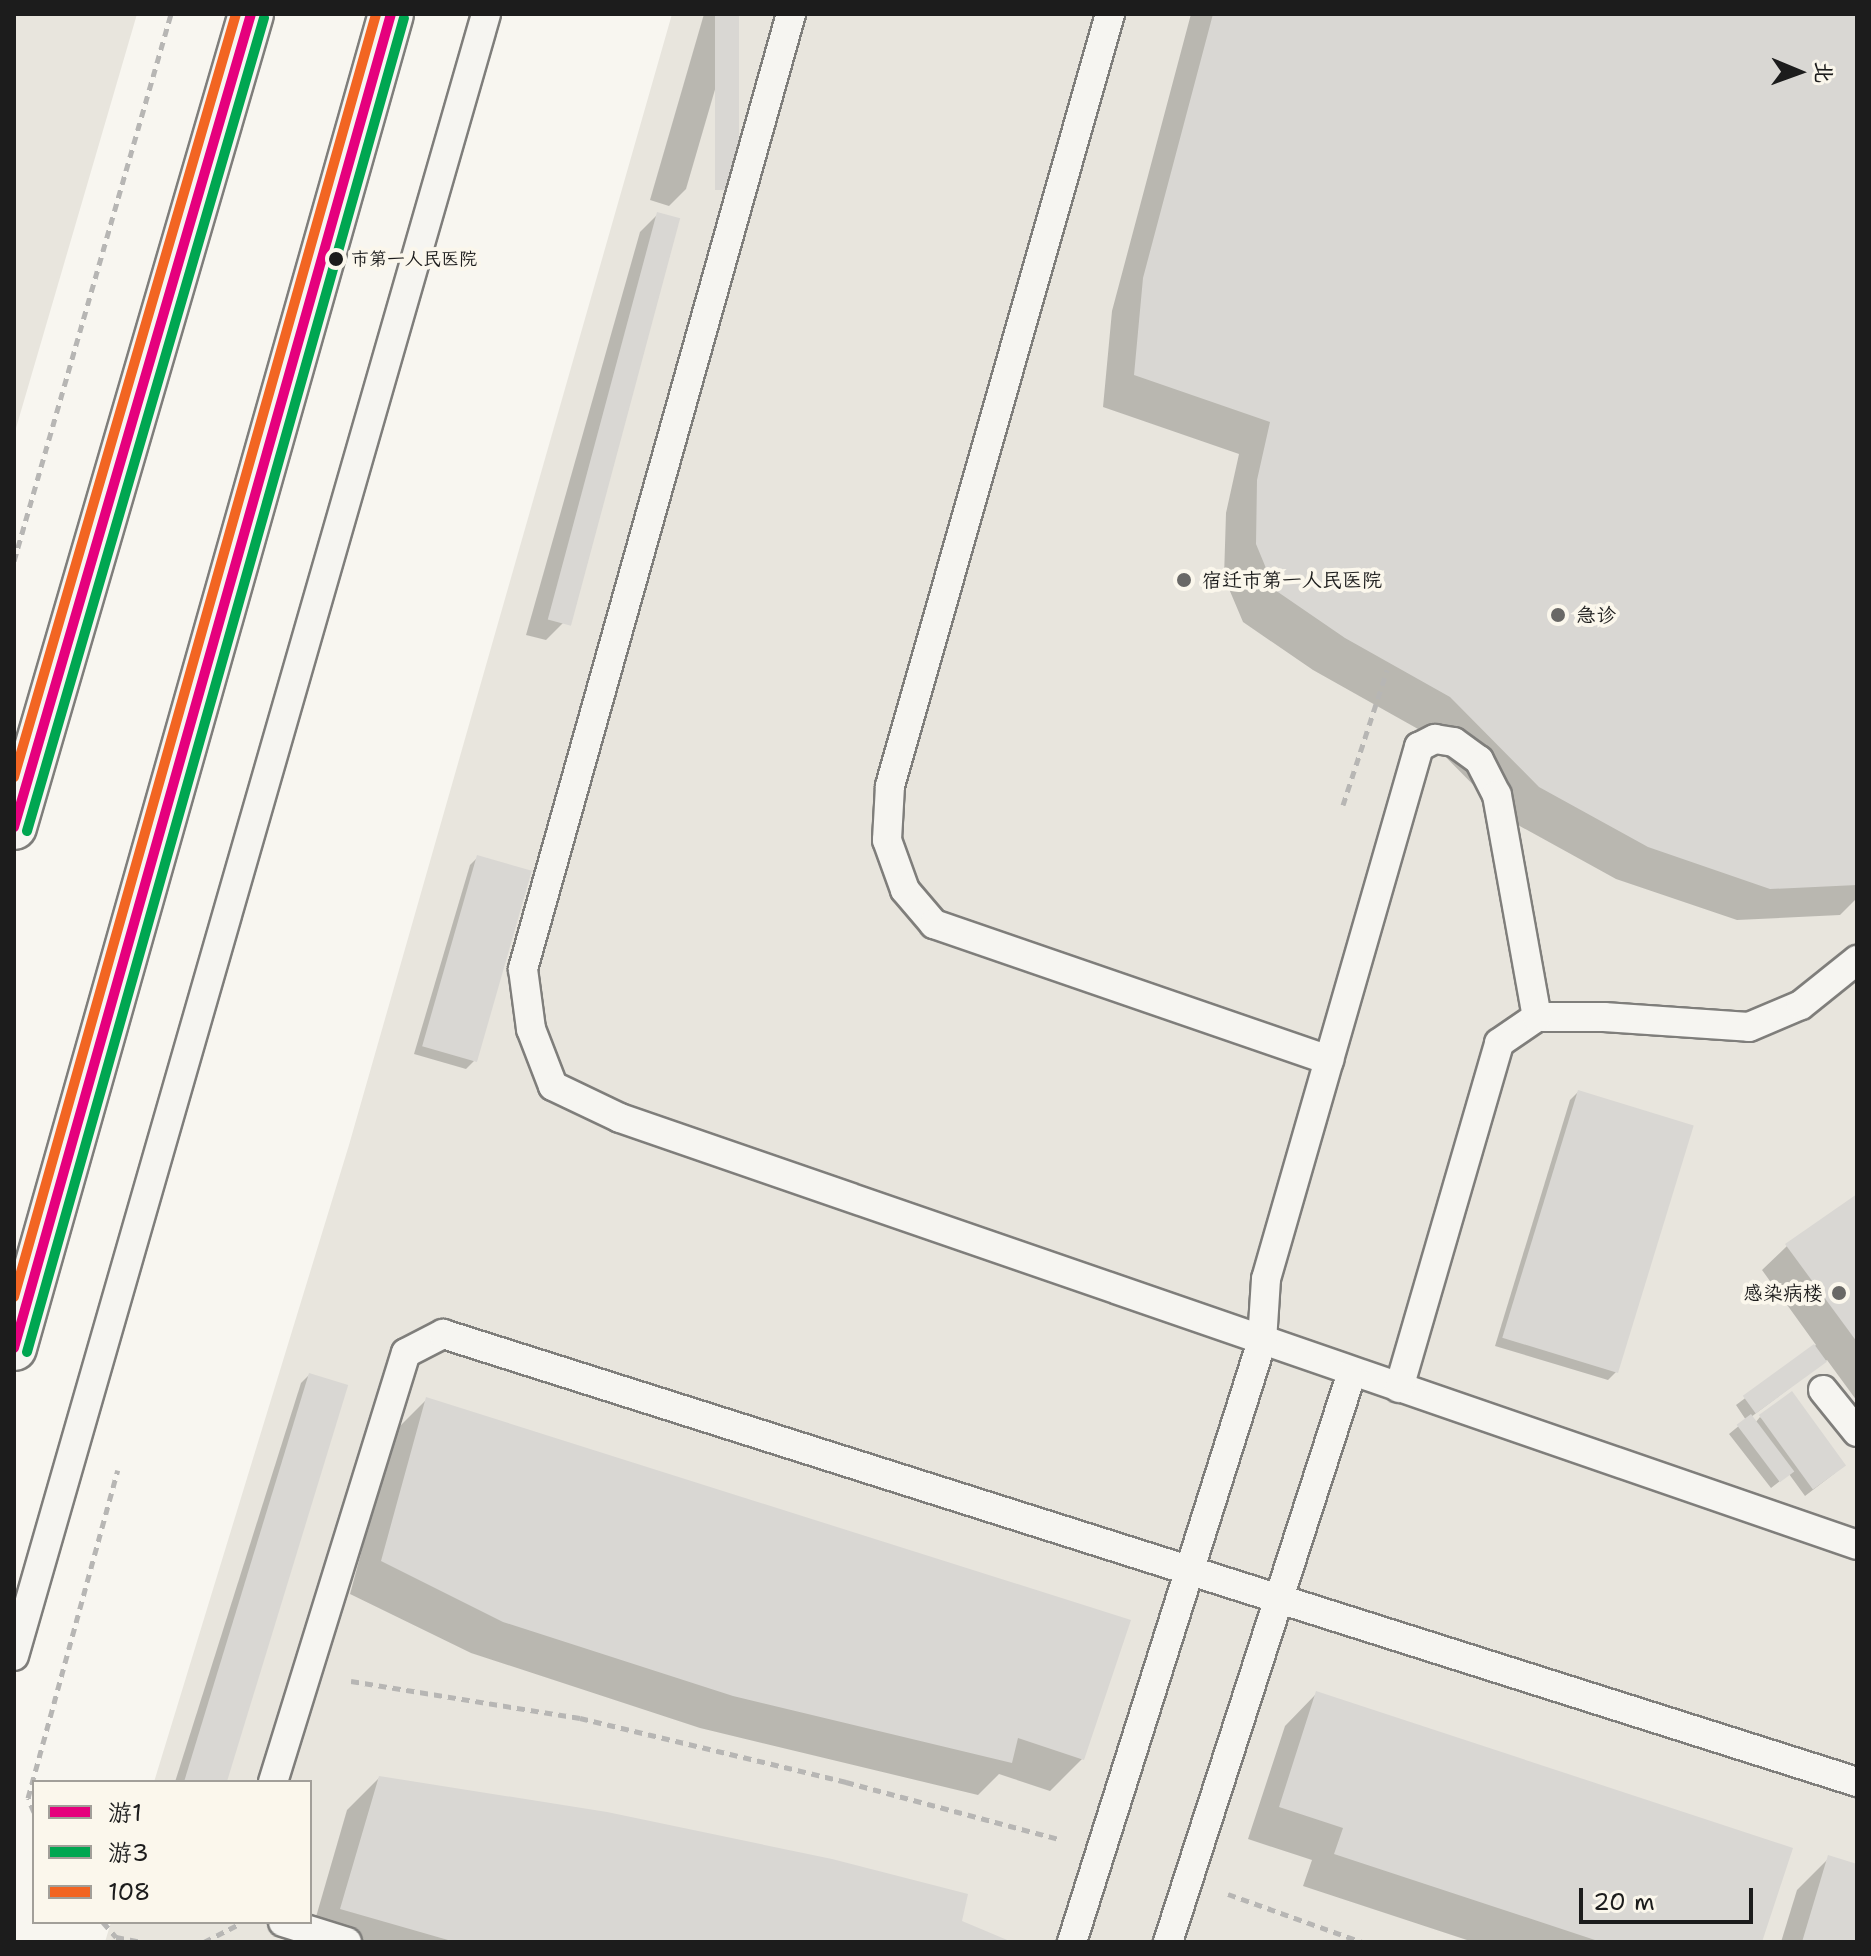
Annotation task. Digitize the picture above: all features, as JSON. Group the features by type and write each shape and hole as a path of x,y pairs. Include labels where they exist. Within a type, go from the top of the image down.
{"main road":[{"path":"14,827 251,14"},
{"path":"14,1348 391,14"}],"lane":[{"path":"14,1656 486,14"},
{"path":"791,14 523,969 531,1029 553,1086 620,1118 1857,1545"},
{"path":"1110,14 890,786 887,840 905,890 934,924 1329,1060"},
{"path":"1072,1942 1262,1341 1266,1279 1419,747 1435,739 1454,742 1479,760 1497,795 1537,1017"},
{"path":"1399,1388 1499,1043 1537,1017 1646,1019 1749,1027 1801,1005 1857,960"},
{"path":"274,1780 406,1353 443,1334 1857,1782"},
{"path":"1168,1942 1352,1372"},
{"path":"1823,1390 1857,1432"},
{"path":"289,1924 347,1942"}],"path":[{"path":"14,561 171,14"},
{"path":"1343,805 1387,670"},
{"path":"307,1673 580,1718 846,1782 1100,1851"},
{"path":"1188,1879 1362,1942"},
{"path":"105,1924 116,1937 142,1942"},
{"path":"204,1942 239,1924"}],"shaded area":[{"path":"14,14 137,14 14,435"},
{"name":"宿迁市第一人民医院","path":"672,14 1857,14 1857,1942 105,1942 110,1924 312,1924 312,1780 155,1780 349,1145"}],"building":[{"path":"715,14 739,14 739,190 715,190"},
{"path":"1213,14 1857,14 1857,885 1770,889 1648,847 1539,787 1450,697 1345,638 1275,590 1256,544 1257,480 1270,422 1134,375 1143,278"},
{"path":"657,212 680,218 571,626 548,620"},
{"path":"477,855 532,871 477,1062 422,1046"},
{"path":"1578,1090 1694,1125 1618,1373 1502,1338"},
{"name":"感染病楼","path":"1857,1194 1857,1342 1785,1244"},
{"path":"1814,1344 1827,1362 1756,1414 1743,1396"},
{"path":"309,1373 348,1385 227,1780 185,1780"},
{"path":"1792,1391 1846,1465 1813,1490 1759,1415"},
{"path":"426,1397 1131,1620 1084,1760 1018,1738 1012,1763 733,1696 503,1622 381,1561"},
{"path":"1751,1414 1794,1472 1780,1482 1737,1425"},
{"path":"1316,1691 1793,1848 1762,1942 1601,1942 1334,1854 1343,1828 1279,1807"},
{"path":"379,1776 607,1812 832,1859 968,1894 962,1921 1012,1942 455,1942 340,1909"},
{"path":"1828,1855 1857,1864 1857,1942 1802,1942"}],"transit line":[{"name":"108","path":"14,777 236,14"},
{"name":"游1","path":"14,827 251,14"},
{"name":"108","path":"14,1297 376,14"},
{"name":"游1","path":"14,1348 391,14"},
{"name":"游3","path":"27,831 264,18"},
{"name":"游3","path":"27,1352 404,18"}],"place":[{"name":"市第一人民医院","path":"336,259"},
{"name":"宿迁市第一人民医院","path":"1184,580"},
{"name":"急诊","path":"1558,615"},
{"name":"感染病楼","path":"1839,1293"}]}
